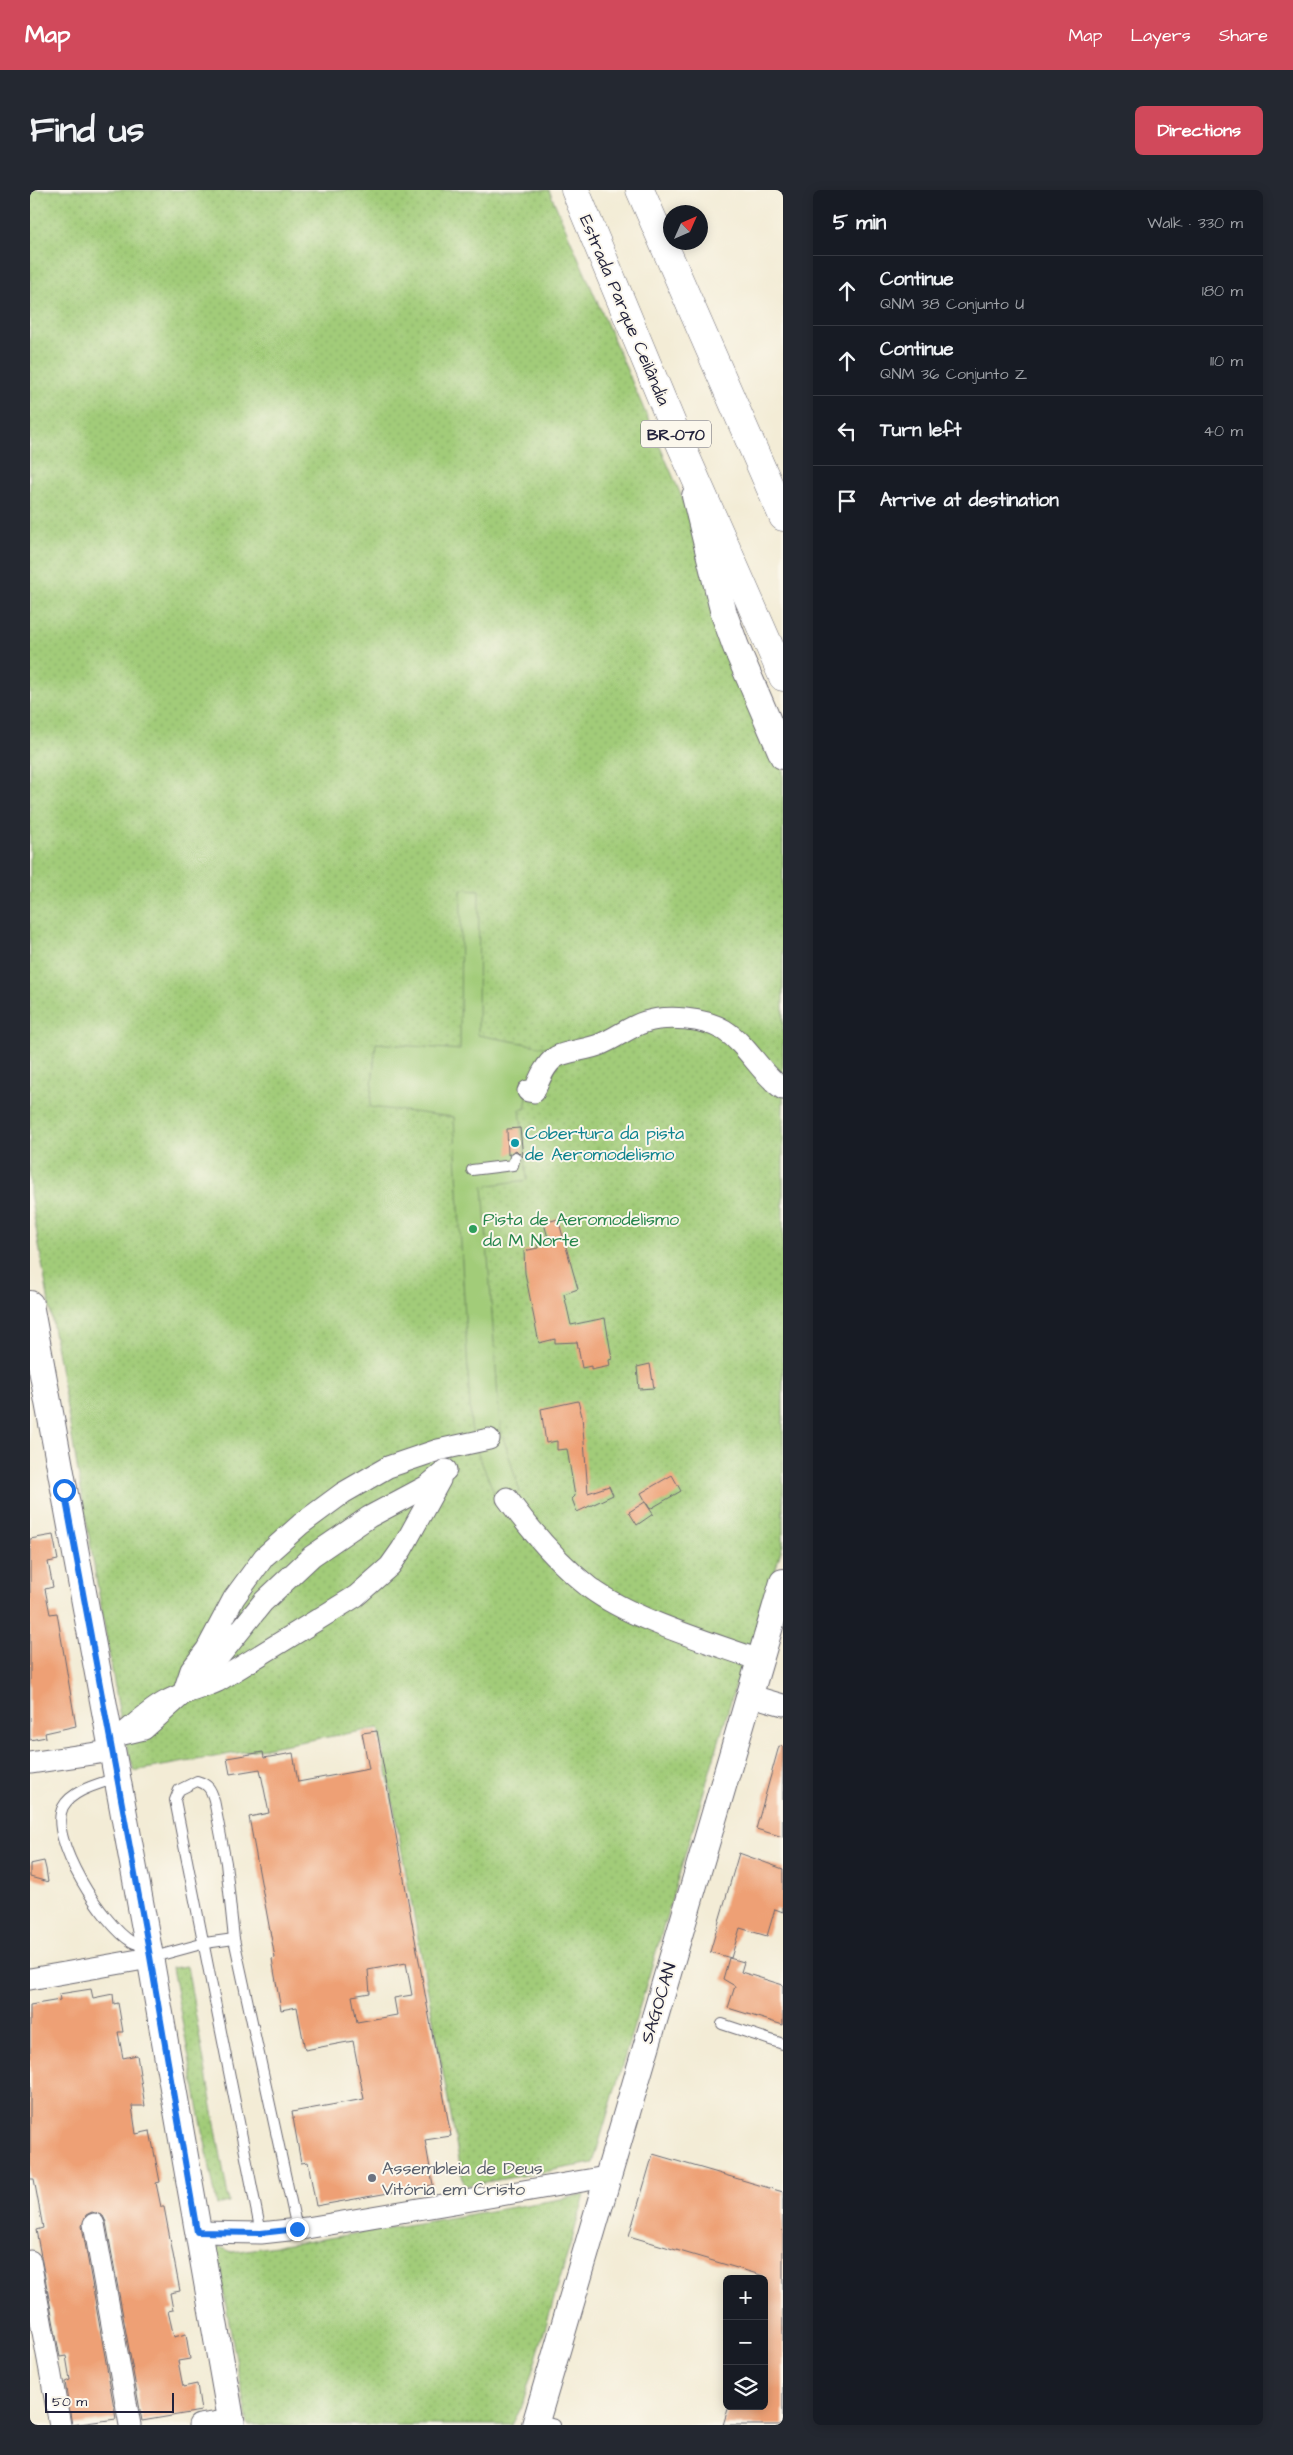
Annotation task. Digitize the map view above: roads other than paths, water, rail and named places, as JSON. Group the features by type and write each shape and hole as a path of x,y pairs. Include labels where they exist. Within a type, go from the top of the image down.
{"highway":[{"name":"Estrada Parque Ceilândia","path":"575,190 680,442 783,676"},
{"path":"640,190 783,517"}],"street":[{"path":"680,442 724,614 736,647 783,756"},
{"path":"528,1092 534,1092 540,1076 557,1057 601,1044 645,1022 666,1019 706,1023 724,1030 783,1089"},
{"path":"30,1304 149,1951 232,2422 199,2425"},
{"path":"489,1439 466,1450 427,1486 369,1517 312,1556 263,1602 202,1678 183,1694 191,1670 207,1650 234,1598 264,1557 301,1524 343,1493 388,1467 438,1450 489,1439"},
{"path":"183,1694 218,1681 269,1651 356,1596 374,1581 390,1566 402,1550 446,1470"},
{"path":"374,1581 379,1563 396,1531 427,1486"},
{"path":"506,1498 538,1537 591,1588 626,1609 759,1660"},
{"name":"SAGOCAN","path":"542,2423 606,2177 783,1582"},
{"path":"748,1695 783,1705"},
{"path":"30,1763 111,1751"},
{"path":"30,1979 149,1951"},
{"path":"197,2232 261,2233 297,2229 606,2177"},
{"path":"94,2224 130,2425"},
{"path":"30,2261 60,2425"}],"lane":[{"path":"472,1170 513,1165 515,1157"},
{"path":"116,1778 68,1799 59,1817 61,1830 74,1865 94,1902 127,1938 149,1951 234,1939"},
{"path":"261,2233 205,1943 184,1856 175,1800 179,1790 197,1781 206,1784 212,1791 226,1863 234,1939 297,2229"},
{"path":"722,2024 783,2044"}],"place":[{"name":"Cobertura da pista de Aeromodelismo","path":"515,1143"},
{"name":"Pista de Aeromodelismo da M Norte","path":"473,1229"},
{"name":"Assembleia de Deus Vitória em Cristo","path":"372,2178"}]}
